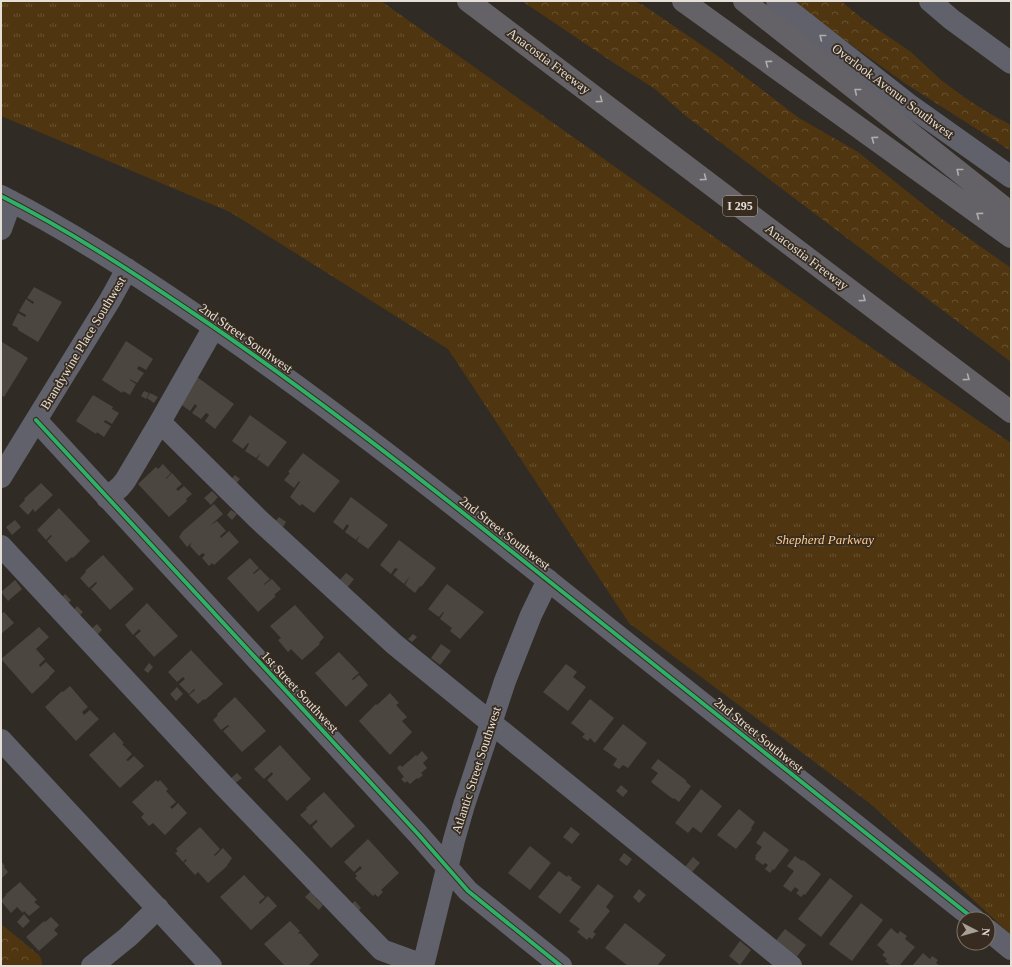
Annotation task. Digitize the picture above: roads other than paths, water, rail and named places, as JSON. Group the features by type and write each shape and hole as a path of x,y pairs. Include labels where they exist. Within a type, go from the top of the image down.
{"highway":[{"name":"Anacostia Freeway","path":"468,1 1011,412"},
{"path":"683,1 1011,237"},
{"path":"744,1 1011,213"}],"street":[{"name":"Overlook Avenue Southwest","path":"777,1 908,104 1011,177"},
{"path":"930,1 951,19 1011,63"},
{"path":"1,228 6,198"},
{"name":"2nd Street Southwest","path":"6,198 86,243 127,269 276,370 375,444 548,580 964,911"},
{"name":"Brandywine Place Southwest","path":"1,477 110,300 127,269"},
{"path":"107,498 125,481 214,327"},
{"name":"1st Street Southwest","path":"36,420 418,834 468,891 561,966"},
{"path":"160,422 258,518 394,644 791,966"},
{"path":"1,546 219,780 382,950 423,966"},
{"name":"Atlantic Street Southwest","path":"423,966 464,805 517,650 548,580"},
{"path":"1,740 211,966"},
{"path":"92,966 128,937 158,908"},
{"path":"996,937 1011,949"}],"park label":[{"name":"Shepherd Parkway","path":"825,539"}]}
